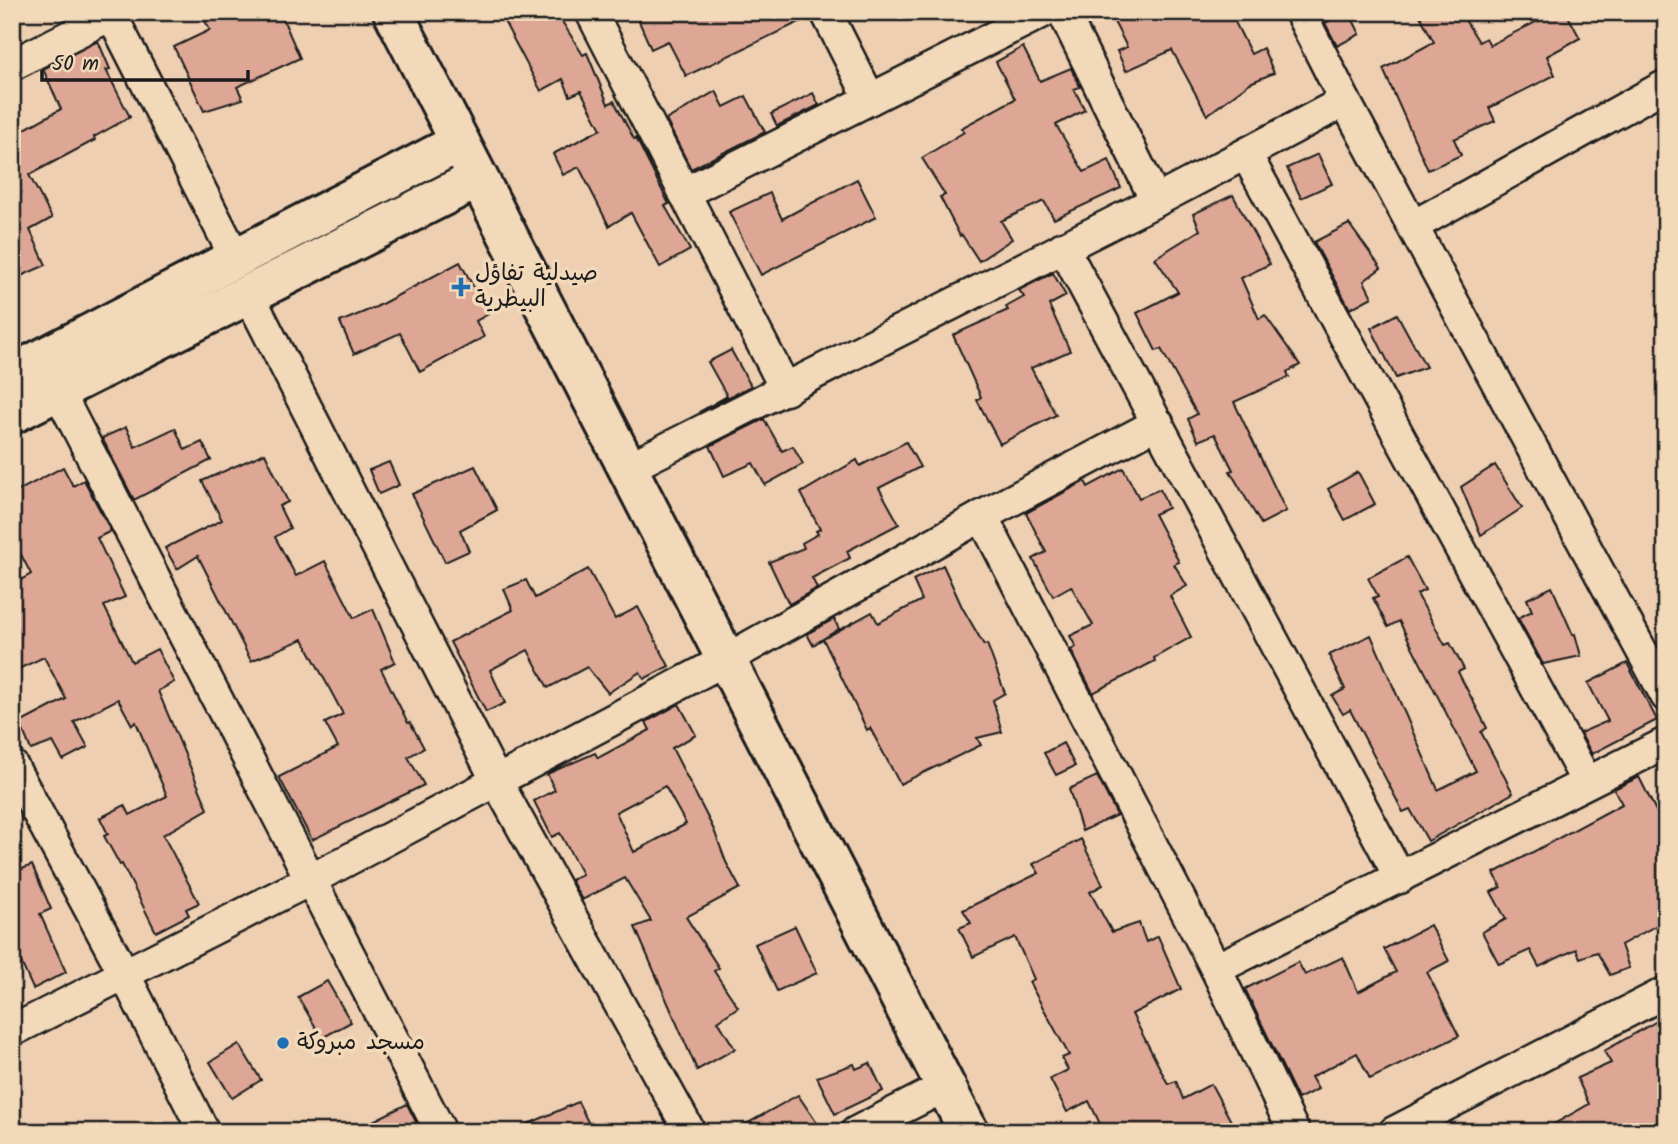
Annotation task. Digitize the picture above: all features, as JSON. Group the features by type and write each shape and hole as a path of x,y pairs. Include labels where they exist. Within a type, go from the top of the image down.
{"main road":[{"path":"393,12 969,1132"},
{"path":"12,374 460,142"},
{"path":"12,414 477,179"}],"street":[{"path":"590,12 786,390"},
{"path":"826,12 870,99"},
{"path":"684,193 1043,12"},
{"path":"1063,12 1156,201"},
{"path":"12,65 110,14 236,260"},
{"path":"1306,14 1345,102 1663,681"},
{"path":"1413,226 1666,85"},
{"path":"628,468 786,390 1345,102"},
{"path":"1246,154 1587,782"},
{"path":"1063,247 1399,878"},
{"path":"250,295 496,780 690,1132"},
{"path":"58,391 441,1132"},
{"path":"12,1031 312,879 727,659 982,516 1158,423"},
{"path":"982,516 1216,969 1294,1132"},
{"path":"1216,969 1666,743"},
{"path":"12,765 125,975 204,1132"},
{"path":"1394,1132 1666,992"},
{"path":"856,1132 946,1086"}],"building":[{"path":"200,12 280,12 300,58 237,87 243,99 204,111 174,47 210,30"},
{"path":"499,12 556,12 583,55 587,53 608,104 614,101 634,139 636,138 669,204 665,206 690,250 660,267 631,213 609,226 579,167 563,175 553,154 601,129 581,91 570,96 563,79 541,91"},
{"path":"635,12 809,12 810,17 686,76 668,41 651,49"},
{"path":"1109,12 1230,12 1251,54 1263,48 1274,73 1250,83 1207,115 1172,50 1126,71 1117,51 1127,47"},
{"path":"1349,12 1360,34 1337,46 1325,23"},
{"path":"1418,12 1460,12 1479,42 1486,38 1490,45 1556,12 1566,12 1580,38 1547,56 1555,75 1489,108 1495,121 1454,139 1461,155 1428,170 1383,69 1434,42"},
{"path":"98,41 110,69 106,70 130,117 94,137 95,140 29,175 52,218 30,230 46,265 12,280 12,136 61,109 43,69"},
{"path":"1023,47 1040,81 1071,68 1080,87 1074,89 1085,110 1056,125 1084,172 1109,160 1121,188 1054,219 1044,201 1001,221 1012,239 979,261 962,235 960,236 940,197 945,195 922,158 964,132 961,128 1015,99 996,62"},
{"path":"716,91 724,107 746,96 765,132 691,169 666,120"},
{"path":"813,93 819,105 777,126 771,114"},
{"path":"1318,154 1332,184 1301,198 1287,168"},
{"path":"857,179 876,217 761,275 729,212 770,193 782,219"},
{"path":"1233,195 1270,264 1241,278 1259,319 1265,315 1300,365 1287,372 1289,377 1234,402 1286,511 1261,524 1230,471 1233,470 1215,434 1198,441 1188,419 1197,414 1161,349 1156,351 1137,313 1178,292 1155,258 1200,230 1193,214"},
{"path":"1349,224 1381,268 1364,281 1372,297 1350,309 1314,242"},
{"path":"460,262 488,314 476,321 484,337 420,372 400,333 354,354 340,322 376,307"},
{"path":"1053,273 1066,296 1049,305 1070,351 1031,368 1056,415 1000,444 977,400 981,397 953,335 1008,310 1006,307 1024,297 1019,290"},
{"path":"1397,314 1426,367 1396,378 1371,328"},
{"path":"731,350 751,386 699,412 727,396 708,362"},
{"path":"764,419 782,451 793,446 803,464 765,485 753,463 724,476 710,446"},
{"path":"126,427 135,447 175,428 185,450 202,442 211,460 134,500 102,438"},
{"path":"906,442 920,467 879,488 899,524 847,551 850,558 812,578 817,588 789,604 769,562 804,548 802,543 818,534 816,531 820,529 801,493 857,460 860,466"},
{"path":"265,453 288,502 279,506 290,528 275,537 296,576 325,561 354,618 373,609 395,662 381,669 408,723 410,722 424,748 408,757 424,785 312,840 279,777 338,747 325,723 343,714 303,639 251,661 198,556 177,569 165,548 222,520 202,481"},
{"path":"389,462 399,485 379,494 369,470"},
{"path":"1495,465 1522,508 1481,535 1461,487"},
{"path":"475,466 497,510 460,530 469,551 445,562 412,494"},
{"path":"63,467 73,486 84,480 111,531 97,538 125,597 104,606 132,662 157,649 174,682 158,691 208,809 163,835 199,903 186,909 189,915 156,932 122,864 120,865 104,836 108,834 100,818 125,805 130,815 167,796 136,722 132,725 118,699 74,722 88,747 63,760 53,742 31,750 20,723 66,699 44,657 12,672 12,585 31,574 12,537 12,494"},
{"path":"1123,468 1139,498 1160,489 1168,508 1154,514 1179,562 1174,564 1187,586 1170,596 1191,637 1154,658 1155,661 1093,693 1071,650 1076,647 1070,636 1093,625 1071,586 1053,596 1033,559 1046,552 1026,513 1085,481 1088,487"},
{"path":"1358,472 1375,504 1345,520 1328,489"},
{"path":"1407,557 1425,590 1417,594 1445,645 1450,643 1464,669 1458,672 1487,728 1481,732 1513,793 1428,841 1410,809 1403,812 1350,710 1343,714 1332,696 1345,689 1329,655 1371,635 1438,790 1476,771 1399,621 1388,627 1373,598 1378,596 1368,578"},
{"path":"943,565 962,607 984,645 987,644 1005,693 993,700 1002,732 977,738 981,745 900,784 870,728 867,730 823,639 872,612 878,623 922,600 913,580"},
{"path":"588,569 615,619 638,607 669,666 644,679 640,672 608,693 587,667 548,688 528,650 490,670 505,703 486,712 450,642 513,610 504,589 526,580 535,598"},
{"path":"1552,587 1573,635 1575,634 1581,656 1543,664 1518,618 1532,611 1527,599"},
{"path":"834,619 839,629 813,645 807,634"},
{"path":"1627,663 1657,720 1592,754 1580,733 1608,721 1588,683"},
{"path":"679,704 696,735 672,748 740,888 686,917 719,968 714,971 738,1007 718,1021 735,1049 697,1070 635,927 651,921 625,878 582,900 571,880 582,874 560,833 552,837 534,801 555,790 547,774 595,753 598,758 650,730 646,722","holes":["665,786 686,824 634,852 616,812"]},
{"path":"1063,743 1075,766 1056,775 1044,753"},
{"path":"1097,776 1117,815 1082,831 1069,789"},
{"path":"1639,777 1656,811 1659,809 1666,822 1666,920 1621,945 1629,968 1610,975 1597,952 1580,958 1576,949 1539,967 1530,950 1499,964 1482,932 1506,919 1491,892 1501,887 1494,873 1622,804 1614,789"},
{"path":"1081,839 1103,885 1090,892 1112,932 1139,923 1146,942 1158,936 1181,989 1132,1014 1168,1084 1176,1081 1183,1099 1211,1084 1232,1123 1214,1132 1104,1132 1089,1101 1067,1112 1050,1079 1068,1070 1062,1058 1069,1055 1029,982 1034,979 1015,937 973,957 959,928 971,923 963,910 1039,873 1033,864"},
{"path":"32,865 51,909 40,914 66,972 33,989 12,942 12,873"},
{"path":"1430,925 1449,961 1427,972 1459,1036 1370,1079 1357,1053 1311,1077 1318,1089 1298,1099 1245,989 1298,962 1305,975 1343,957 1358,992 1396,972 1384,949"},
{"path":"795,926 817,973 777,991 755,944"},
{"path":"327,981 351,1022 322,1038 298,997"},
{"path":"1666,1016 1666,1132 1540,1132 1589,1104 1577,1078 1611,1063 1604,1051"},
{"path":"239,1044 261,1080 232,1098 210,1062"},
{"path":"870,1063 883,1091 835,1114 817,1077 854,1064 856,1069"},
{"path":"798,1095 823,1132 732,1132"},
{"path":"578,1102 593,1132 510,1132"},
{"path":"407,1104 421,1132 351,1132"}],"place":[{"name":"صيدلية تفاؤل البيطرية","path":"461,287"},
{"name":"مسجد مبروكة","path":"283,1043"}]}
